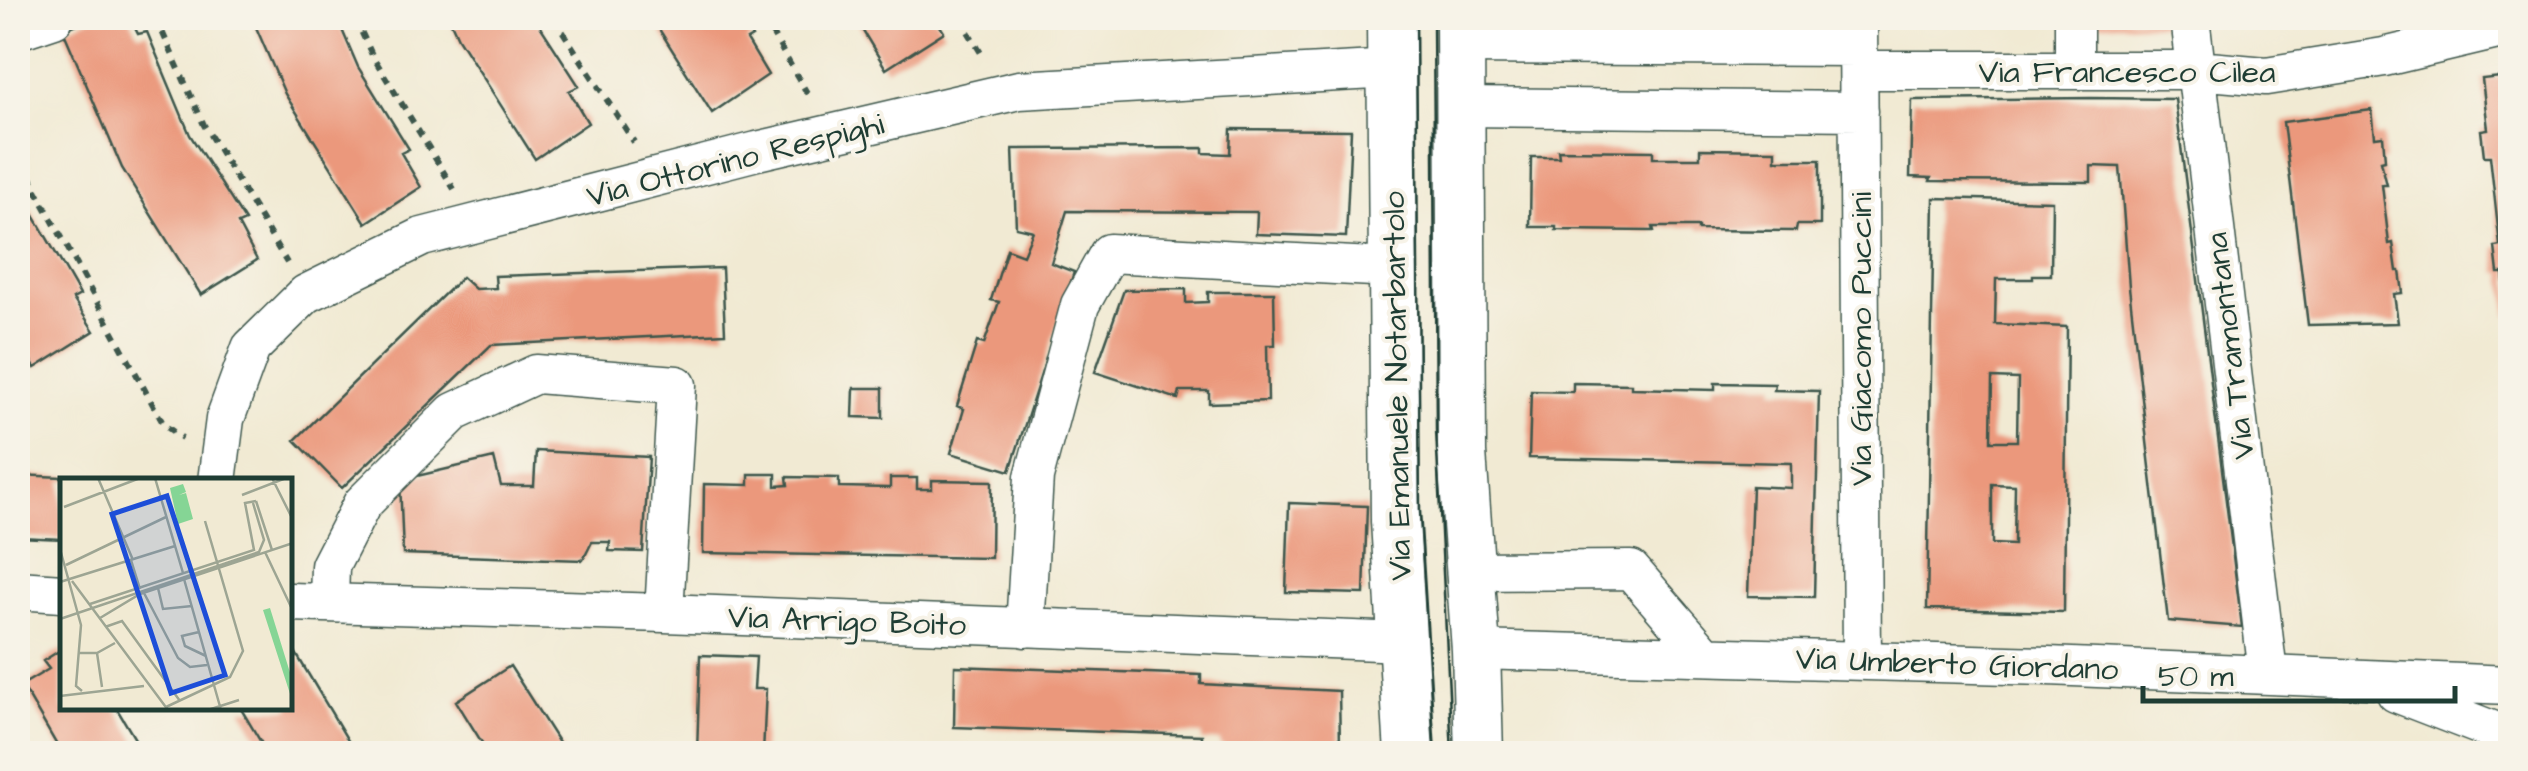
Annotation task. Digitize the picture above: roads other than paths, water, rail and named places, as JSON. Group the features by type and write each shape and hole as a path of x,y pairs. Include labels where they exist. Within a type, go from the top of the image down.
{"street":[{"path":"18,30 54,18"},
{"name":"Via Emanuele Notarbartolo","path":"1391,18 1396,537 1409,754"},
{"path":"2074,18 2074,70"},
{"name":"Via Tramontana","path":"2190,18 2268,674"},
{"name":"Via Francesco Cilea","path":"1460,31 1858,45 2074,70 2198,70 2266,76 2384,57 2510,27"},
{"name":"Via Emanuele Notarbartolo","path":"1460,31 1462,453 1479,754"},
{"name":"Via Giacomo Puccini","path":"1858,45 1862,660"},
{"name":"Via Ottorino Respighi","path":"218,473 225,419 251,348 306,294 422,237 1019,90 1393,69"},
{"path":"1460,108 1859,110"},
{"path":"1026,628 1034,477 1080,305 1110,253 1392,268"},
{"path":"329,603 330,566 362,504 454,412 536,374 677,385 664,613"},
{"path":"1471,571 1630,570 1704,654"},
{"path":"18,590 60,593"},
{"name":"Via Arrigo Boito","path":"292,602 1403,642"},
{"name":"Via Umberto Giordano","path":"1476,650 1704,654 2510,685"},
{"path":"2360,680 2461,715 2510,737"}],"tram line":[{"path":"1416,18 1420,511 1435,754"},
{"path":"1433,18 1436,430 1452,754"}]}
